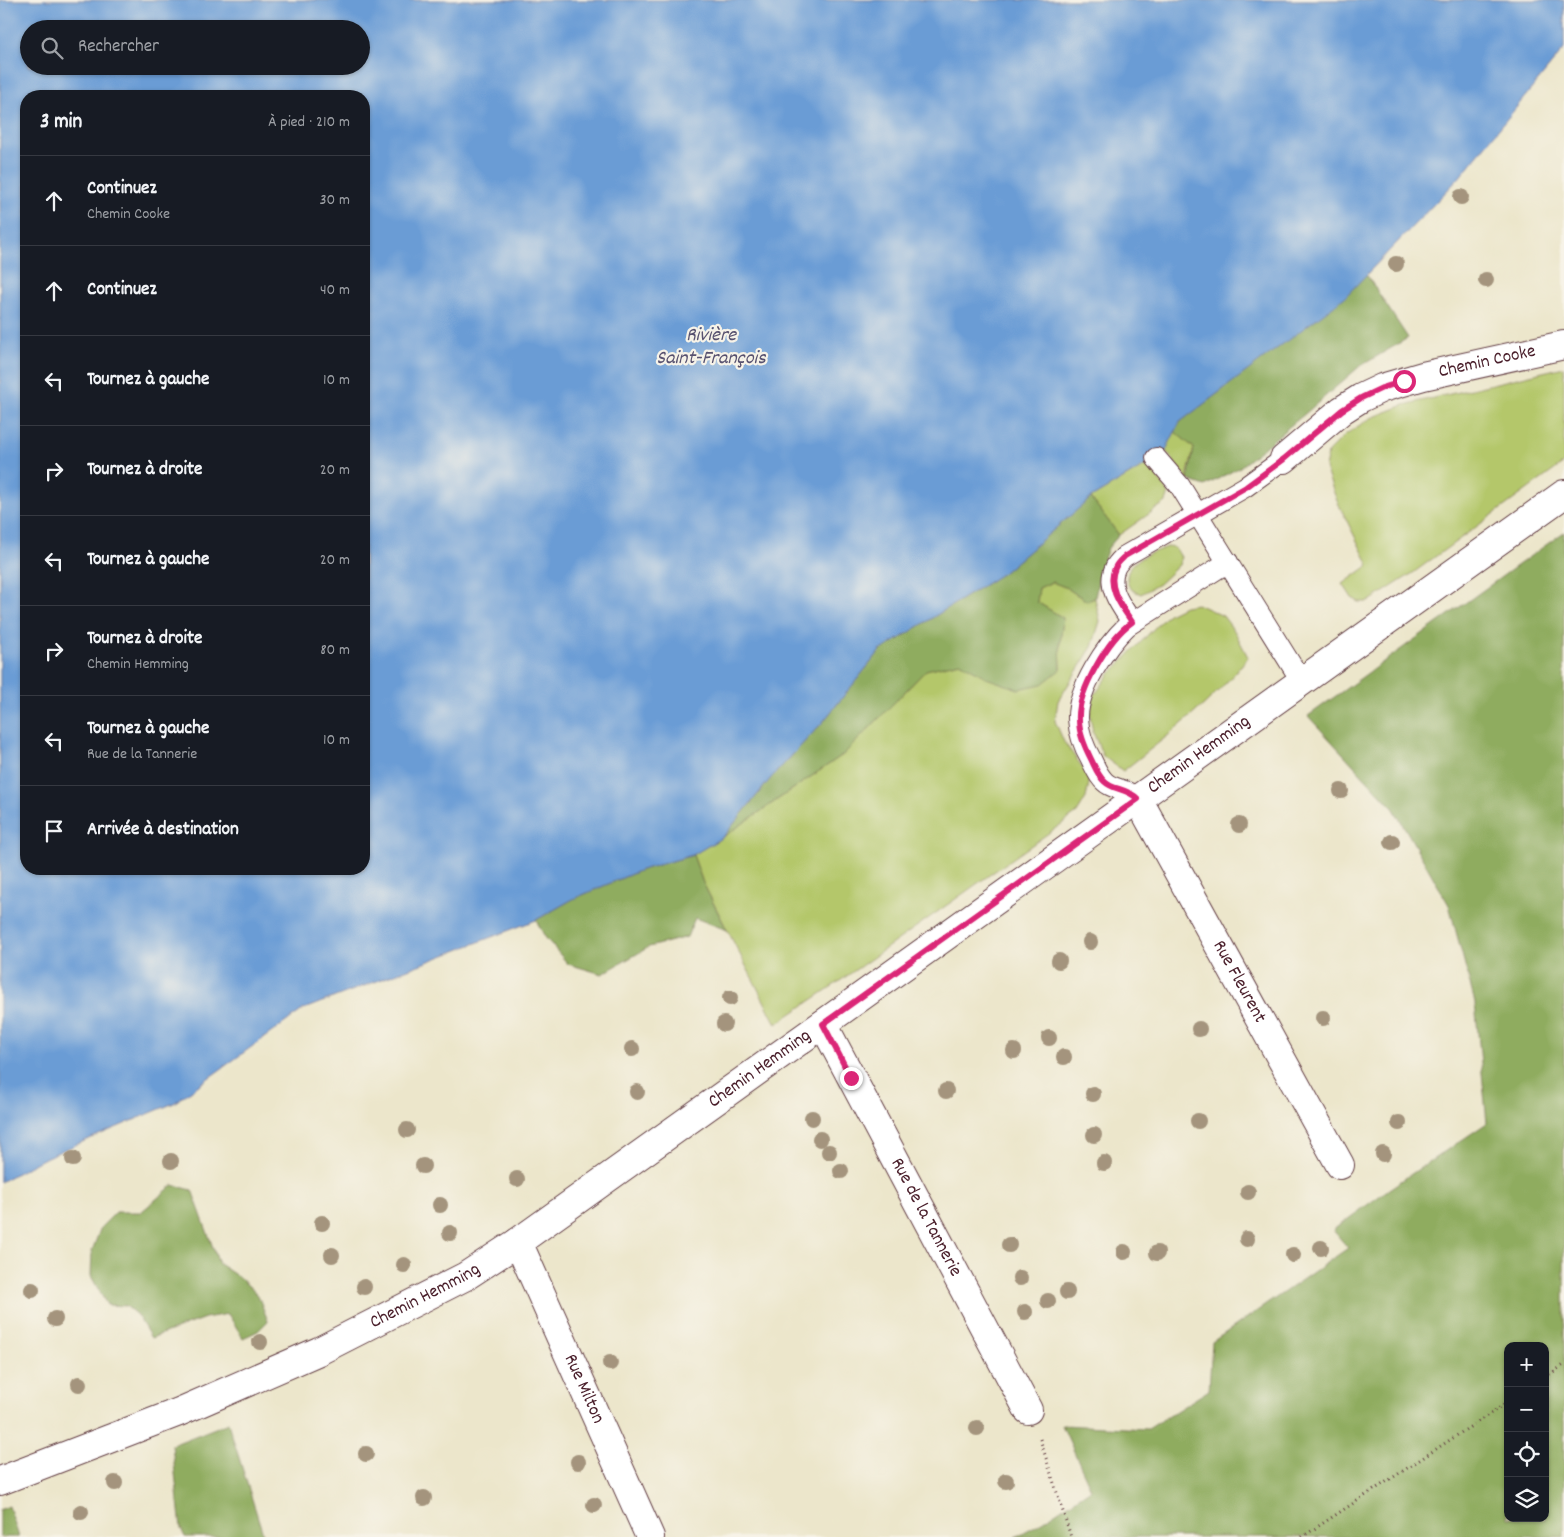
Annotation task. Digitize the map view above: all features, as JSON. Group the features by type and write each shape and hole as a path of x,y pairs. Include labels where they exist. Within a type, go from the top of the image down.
{"street":[{"name":"Chemin Cooke","path":"1284,459 1342,410 1382,388 1423,376 1564,345"},
{"name":"Chemin Hemming","path":"0,1481 179,1412 319,1351 466,1276 518,1242 1564,494"},
{"name":"Rue Fleurent","path":"1138,799 1340,1165"},
{"name":"Rue de la Tannerie","path":"823,1024 1028,1410"},
{"name":"Rue Milton","path":"518,1242 650,1537"}],"lane":[{"path":"1156,458 1180,486 1302,682"},
{"path":"1132,622 1116,598 1112,581 1115,567 1125,556 1246,487 1284,459"},
{"path":"1138,799 1132,793 1106,784 1098,774 1081,737 1078,719 1080,704 1097,666 1113,639 1132,622 1228,562"}],"path":[{"path":"1549,1374 1564,1365"},
{"path":"1302,1537 1504,1405"},
{"path":"1028,1410 1041,1443 1071,1537"}],"green space":[{"path":"1366,274 1408,338 1359,367 1240,467 1205,486 1188,480 1194,448 1175,432 1180,422 1344,297"},
{"path":"1564,367 1564,463 1413,573 1368,602 1359,602 1352,598 1343,584 1369,565 1337,501 1325,468 1328,452 1346,434 1371,418 1404,405"},
{"path":"1175,432 1194,448 1188,480 1165,450"},
{"path":"1148,464 1169,493 1166,502 1119,535 1091,498"},
{"path":"1091,498 1119,535 1108,548 1100,570 1095,598 1087,601 1065,587 1052,582 1039,588 1037,602 1063,618 1060,644 1061,669 1042,684 1018,689 989,679 960,662 926,670 844,754 723,837 771,778 822,723 880,651 1003,573"},
{"path":"1564,532 1564,1537 1015,1537 1037,1525 1091,1489 1062,1425 1148,1429 1209,1390 1212,1342 1348,1248 1333,1230 1389,1189 1487,1123 1475,1003 1449,905 1394,809 1308,716"},
{"path":"1170,546 1176,549 1181,557 1179,565 1159,584 1141,594 1131,589 1127,578 1132,565 1150,553"},
{"path":"1052,582 1065,587 1087,601 1095,598 1100,621 1092,647 1058,701 1055,721 1064,742 1086,772 1089,783 1086,798 1077,813 776,1024 703,883 693,855 723,837 844,754 926,670 960,662 989,679 1061,669 1060,644 1063,618 1037,602 1039,588"},
{"path":"1197,604 1223,616 1235,632 1248,657 1205,704 1123,771 1103,756 1093,732 1090,715 1093,697 1109,675 1168,614 1184,606"},
{"path":"693,855 703,883 727,930 695,918 687,937 649,947 602,974 568,964 545,937 536,920 573,899 641,870"},
{"path":"173,1185 192,1190 219,1264 240,1278 258,1295 268,1321 258,1331 243,1338 228,1314 205,1318 151,1338 137,1315 126,1306 107,1305 91,1276 92,1251 101,1227 116,1212 141,1212"},
{"path":"228,1423 264,1537 185,1537 181,1529 172,1445"},
{"path":"9,1506 19,1537 0,1537 0,1510"}],"water":[{"name":"Rivière Saint-François","path":"0,0 1564,0 1564,49 1458,179 1345,297 1180,422 1164,454 1091,498 1003,573 880,651 822,723 771,778 723,837 693,855 641,870 573,899 536,920 304,1009 174,1103 47,1157 0,1182"}],"route":[{"path":"851,1078 823,1024 1138,799 1132,793 1106,784 1098,774 1081,737 1078,719 1080,704 1097,666 1113,639 1132,622 1116,598 1112,581 1115,567 1125,556 1246,487 1284,459 1342,410 1382,388 1404,381"}]}
